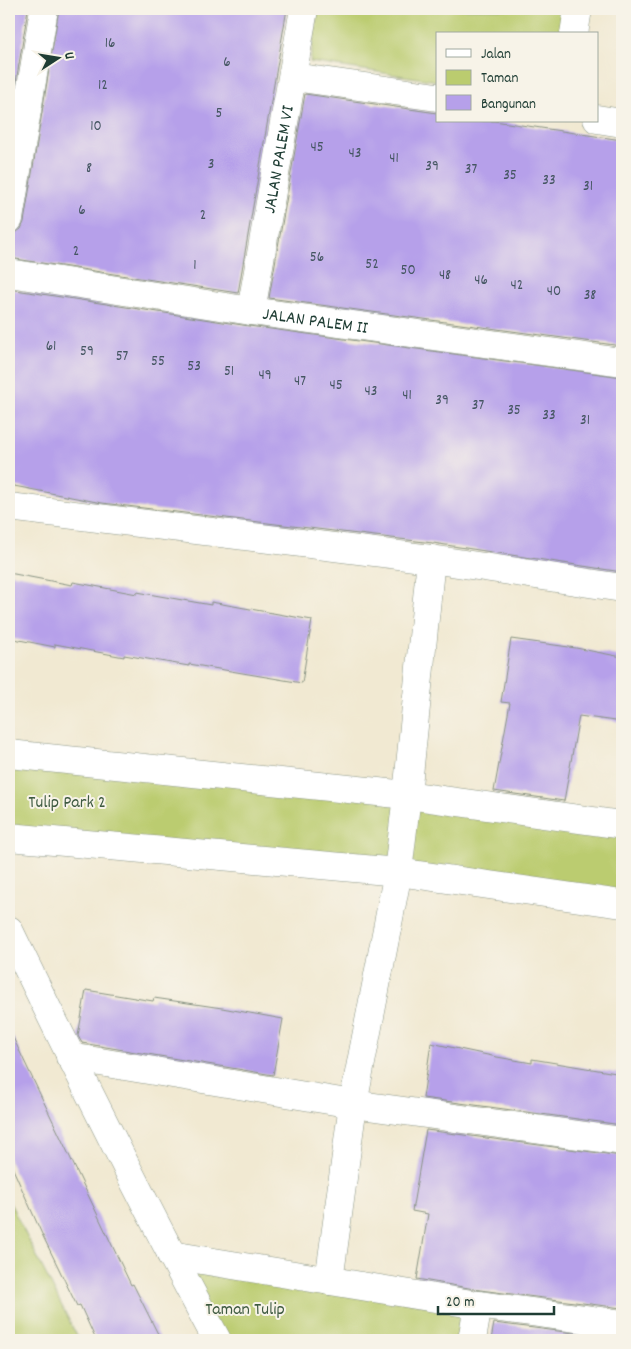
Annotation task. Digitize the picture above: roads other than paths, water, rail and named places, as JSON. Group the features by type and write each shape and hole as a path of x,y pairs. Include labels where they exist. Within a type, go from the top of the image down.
{"street":[{"path":"9,219 44,9"},
{"name":"JALAN PALEM VI","path":"251,312 304,9"},
{"path":"574,32 578,9"},
{"path":"293,77 436,97"},
{"path":"598,119 622,123"},
{"name":"JALAN PALEM II","path":"9,273 251,312 622,362"},
{"path":"9,507 431,559 622,588"},
{"path":"329,1281 353,1104 398,872 431,559"},
{"path":"9,754 407,794 622,825"},
{"path":"9,837 398,872 622,904"},
{"path":"9,930 70,1057 171,1255 217,1340"},
{"path":"70,1057 353,1104 622,1141"},
{"path":"171,1255 478,1305 622,1324"},
{"path":"472,1340 478,1305"}],"park label":[{"name":"Tulip Park 2","path":"67,801"},
{"name":"Taman Tulip","path":"245,1308"}]}
